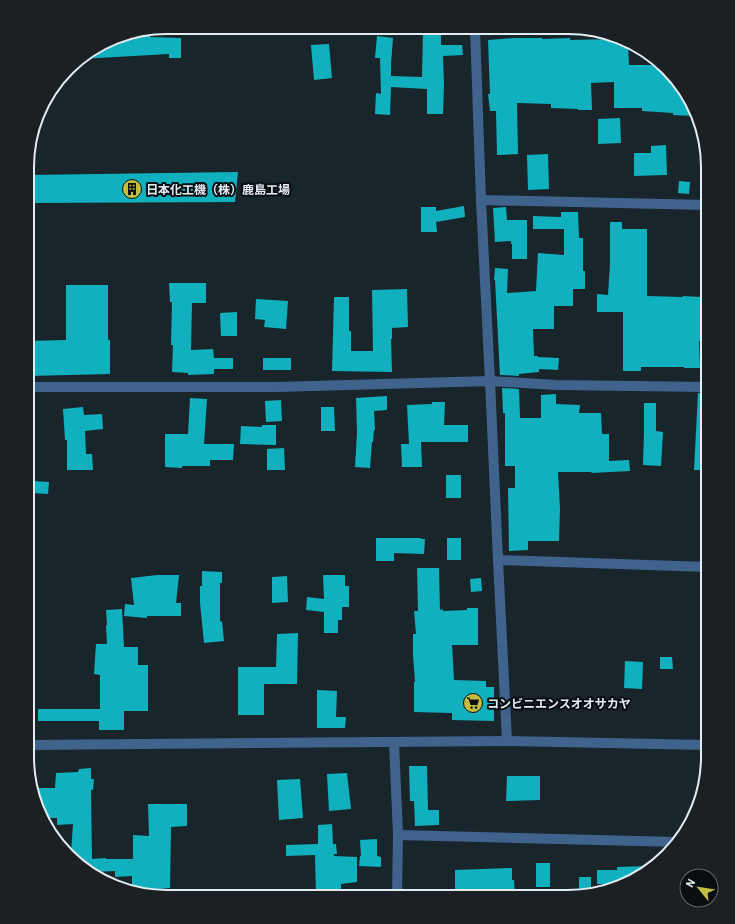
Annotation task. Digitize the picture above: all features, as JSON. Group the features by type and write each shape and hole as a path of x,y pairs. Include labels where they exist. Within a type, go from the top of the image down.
{"street":[{"path":"475,34 481,200 507,741"},
{"path":"481,200 701,205"},
{"path":"34,387 277,386 490,381 556,385 701,387"},
{"path":"498,560 701,567"},
{"path":"34,745 507,741 701,745"},
{"path":"394,742 398,835 397,890"},
{"path":"398,835 670,842"}],"building":[{"path":"423,34 441,34 441,45 462,45 463,55 443,56 443,114 427,114 427,89 391,87 390,115 375,114 376,93 381,94 380,58 375,58 377,36 393,38 391,76 422,77"},
{"path":"150,36 150,37 181,38 181,58 169,58 169,54 91,58 116,44 141,37"},
{"path":"515,38 570,38 570,40 603,39 619,44 628,49 629,65 653,65 656,67 673,86 691,116 642,111 642,108 614,108 614,82 591,83 592,110 551,108 551,104 517,103 518,154 497,155 496,111 490,111 488,94 490,94 488,40"},
{"path":"329,44 332,78 314,80 311,45"},
{"path":"620,118 621,143 598,144 598,119"},
{"path":"666,145 667,175 634,176 634,153 651,153 651,146"},
{"path":"548,154 549,189 528,190 527,155"},
{"name":"日本化工機（株）鹿島工場","path":"238,172 235,202 34,203 34,175"},
{"path":"679,181 690,182 689,194 678,193"},
{"path":"464,206 465,217 436,222 437,232 421,232 421,207 436,207 436,211"},
{"path":"506,207 507,220 527,220 527,259 512,259 511,241 495,242 493,208"},
{"path":"561,212 578,212 579,238 583,238 583,271 585,271 585,289 573,289 573,306 554,306 554,329 533,329 534,356 559,358 558,370 539,369 539,372 519,374 519,376 500,375 494,280 495,268 508,269 507,293 536,291 538,253 564,255 564,229 533,229 533,216 561,217"},
{"path":"610,222 622,222 622,229 647,229 647,296 701,297 701,341 699,341 700,368 641,367 641,371 623,371 623,312 597,312 597,294 608,295"},
{"path":"169,283 206,283 206,303 192,303 191,350 213,349 214,358 233,358 233,369 214,369 214,374 188,375 188,373 172,372 172,302 170,302"},
{"path":"66,285 108,285 108,340 110,340 110,374 34,376 34,341 66,340"},
{"path":"407,289 408,327 392,328 392,372 332,371 334,297 349,297 349,331 351,331 351,351 373,351 372,290"},
{"path":"256,299 288,301 286,329 264,327 265,320 255,319"},
{"path":"237,312 237,336 221,336 220,313"},
{"path":"263,358 291,358 291,370 263,370"},
{"path":"502,388 519,389 520,418 541,418 541,395 556,394 556,404 580,405 579,413 601,413 602,434 609,434 609,461 629,460 630,471 591,473 592,472 558,472 560,509 559,541 528,541 528,550 509,551 508,488 515,488 515,466 505,466 505,413 503,413"},
{"path":"698,393 701,393 701,470 694,470"},
{"path":"387,396 387,410 374,411 375,430 372,442 370,468 355,467 357,433 356,398"},
{"path":"190,398 207,399 204,444 234,444 233,460 210,460 210,466 182,466 182,468 165,467 165,434 188,434"},
{"path":"281,400 282,421 266,422 265,401"},
{"path":"432,402 445,402 444,425 468,425 468,442 421,442 422,467 402,467 401,444 409,444 407,405 432,404"},
{"path":"644,403 656,403 656,431 663,432 661,466 643,465"},
{"path":"83,407 84,415 102,414 103,429 85,431 86,454 92,454 93,470 67,470 67,440 65,440 63,409"},
{"path":"321,407 334,407 335,431 321,431"},
{"path":"262,425 276,425 276,445 240,444 241,426 262,427"},
{"path":"284,448 285,470 267,470 267,449"},
{"path":"446,475 461,475 461,498 446,498"},
{"path":"34,481 49,482 48,494 34,493"},
{"path":"376,538 425,539 424,554 394,553 394,561 376,561"},
{"path":"447,538 461,538 461,560 447,560"},
{"path":"417,568 439,568 440,610 467,610 467,608 478,608 478,645 452,645 454,680 486,681 486,687 494,687 494,721 452,720 452,713 414,712 415,682 413,634 416,634 414,611 418,611"},
{"path":"202,571 222,572 222,583 220,583 220,622 222,621 224,641 204,643 200,603"},
{"path":"157,575 179,575 176,603 181,603 181,616 147,616 147,618 124,616 125,604 134,605 131,578"},
{"path":"323,575 345,575 345,586 349,586 349,607 342,607 342,620 338,620 338,633 324,633 324,612 306,610 307,597 324,599"},
{"path":"287,576 288,602 272,603 272,577"},
{"path":"481,578 482,591 471,592 470,579"},
{"path":"122,609 124,647 138,647 138,665 148,665 148,711 124,711 124,730 99,730 99,721 38,721 38,709 100,709 100,675 94,674 96,644 107,644 106,610"},
{"path":"298,633 297,684 264,684 264,715 238,715 238,667 276,667 277,634"},
{"path":"660,657 672,657 673,669 660,669"},
{"path":"625,661 643,662 642,689 624,688"},
{"path":"317,690 337,691 336,717 346,717 345,728 317,728"},
{"path":"409,766 427,766 428,810 439,810 439,825 415,826 414,801 410,801"},
{"path":"91,768 91,779 94,779 93,790 91,790 92,859 133,859 133,835 149,836 148,804 187,804 187,826 171,827 170,888 154,889 132,885 132,876 115,877 115,871 100,872 86,862 71,849 73,824 57,825 57,818 49,818 44,808 38,788 55,788 56,773 78,772 79,769"},
{"path":"347,773 351,809 329,811 327,774"},
{"path":"507,776 540,776 540,800 506,801"},
{"path":"300,779 303,818 279,820 277,780"},
{"path":"332,824 333,844 336,844 337,854 334,854 334,856 357,857 357,882 341,884 341,890 316,890 315,855 286,856 286,845 318,844 318,825"},
{"path":"377,839 377,856 381,857 381,867 359,866 361,856 360,840"},
{"path":"536,863 550,863 550,887 536,887"},
{"path":"643,866 619,880 605,884 597,884 597,870 617,870 617,867"},
{"path":"512,868 512,880 514,880 515,890 455,890 455,870"},
{"path":"579,877 591,877 591,888 579,890"}],"place":[{"name":"日本化工機（株）鹿島工場","path":"132,189"},
{"name":"コンビニエンスオオサカヤ","path":"473,703"}]}
